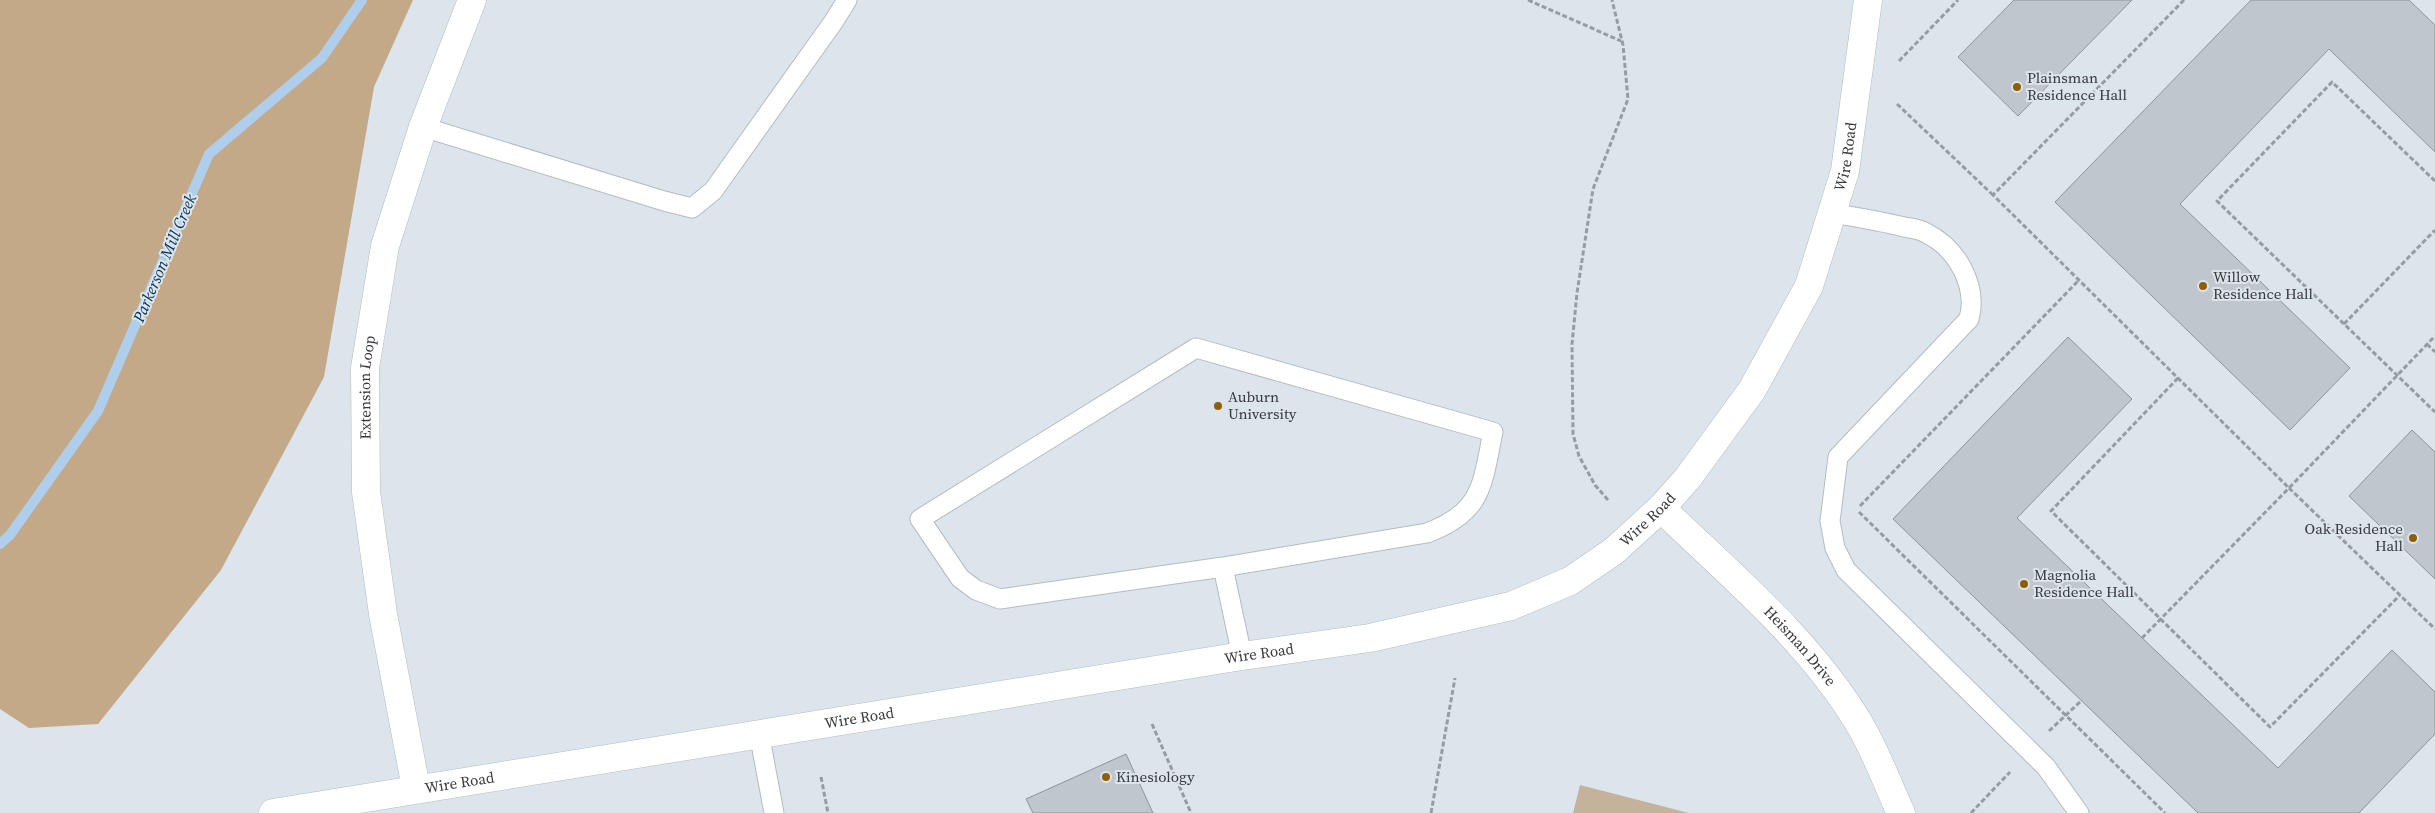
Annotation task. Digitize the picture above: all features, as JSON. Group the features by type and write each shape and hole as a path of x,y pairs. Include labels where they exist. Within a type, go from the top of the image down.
{"street":[{"name":"Extension Loop","path":"416,788 382,614 366,492 365,368 385,246 423,127 472,0"},
{"name":"Wire Road","path":"274,813 416,788 1242,656 1370,638 1511,606 1570,581 1614,552 1660,508 1687,478 1752,390 1809,286 1845,170 1868,0"},
{"name":"Heisman Drive","path":"1660,508 1782,622 1833,685 1858,722 1901,813"}],"lane":[{"path":"423,127 692,208 713,191 834,22 847,0"},
{"path":"1832,213 1926,232 1940,242 1958,262 1970,284 1972,306 1969,319 1838,457 1830,521 1836,548 1846,570 2046,767 2079,813"},
{"path":"1196,348 1493,432 1482,484 1460,518 1444,527 1427,533 1223,567 1000,599 976,590 960,578 920,519 1196,348"},
{"path":"1223,567 1242,656"},
{"path":"759,734 774,813"}],"path":[{"path":"1528,0 1622,41"},
{"path":"1538,4 1542,0"},
{"path":"1608,500 1595,486 1579,456 1573,434 1572,344 1577,293 1593,189 1628,99 1622,41 1612,0"},
{"path":"1899,61 1958,0"},
{"path":"1993,195 2184,0"},
{"path":"2435,181 2332,82 2217,201 2435,412"},
{"path":"1897,104 1993,195 2289,488 2435,629"},
{"path":"2344,324 2435,230"},
{"path":"2079,280 1856,509 2165,813"},
{"path":"2142,638 2435,336"},
{"path":"2427,344 2435,352"},
{"path":"2178,378 2051,511 2270,727 2400,595"},
{"path":"1431,813 1455,678"},
{"path":"2043,737 2082,700"},
{"path":"1152,724 1191,813"},
{"path":"1971,813 2014,767"},
{"path":"821,777 828,813"}],"shaded area":[{"path":"0,0 413,0 374,87 324,377 221,570 98,724 29,728 0,709"},
{"path":"1580,785 1689,813 1573,813"}],"building":[{"name":"Plainsman Residence Hall","path":"2014,0 2132,0 2018,116 1958,57"},
{"name":"Willow Residence Hall","path":"2251,0 2409,0 2435,25 2435,152 2329,49 2180,204 2350,368 2290,430 2055,202"},
{"name":"Magnolia Residence Hall","path":"2068,337 2132,399 2017,518 2278,768 2392,650 2435,692 2435,734 2359,813 2198,813 1893,519"},
{"name":"Oak Residence Hall","path":"2412,430 2435,452 2435,579 2349,496"},
{"name":"Kinesiology","path":"1126,754 1153,813 1033,813 1026,799"}],"waterway":[{"name":"Parkerson Mill Creek","path":"0,544 10,535 98,411 209,154 322,58 362,0"}],"place":[{"name":"Plainsman Residence Hall","path":"2017,87"},
{"name":"Willow Residence Hall","path":"2203,286"},
{"name":"Auburn University","path":"1218,406"},
{"name":"Oak Residence Hall","path":"2413,538"},
{"name":"Magnolia Residence Hall","path":"2024,584"},
{"name":"Kinesiology","path":"1106,777"}]}
